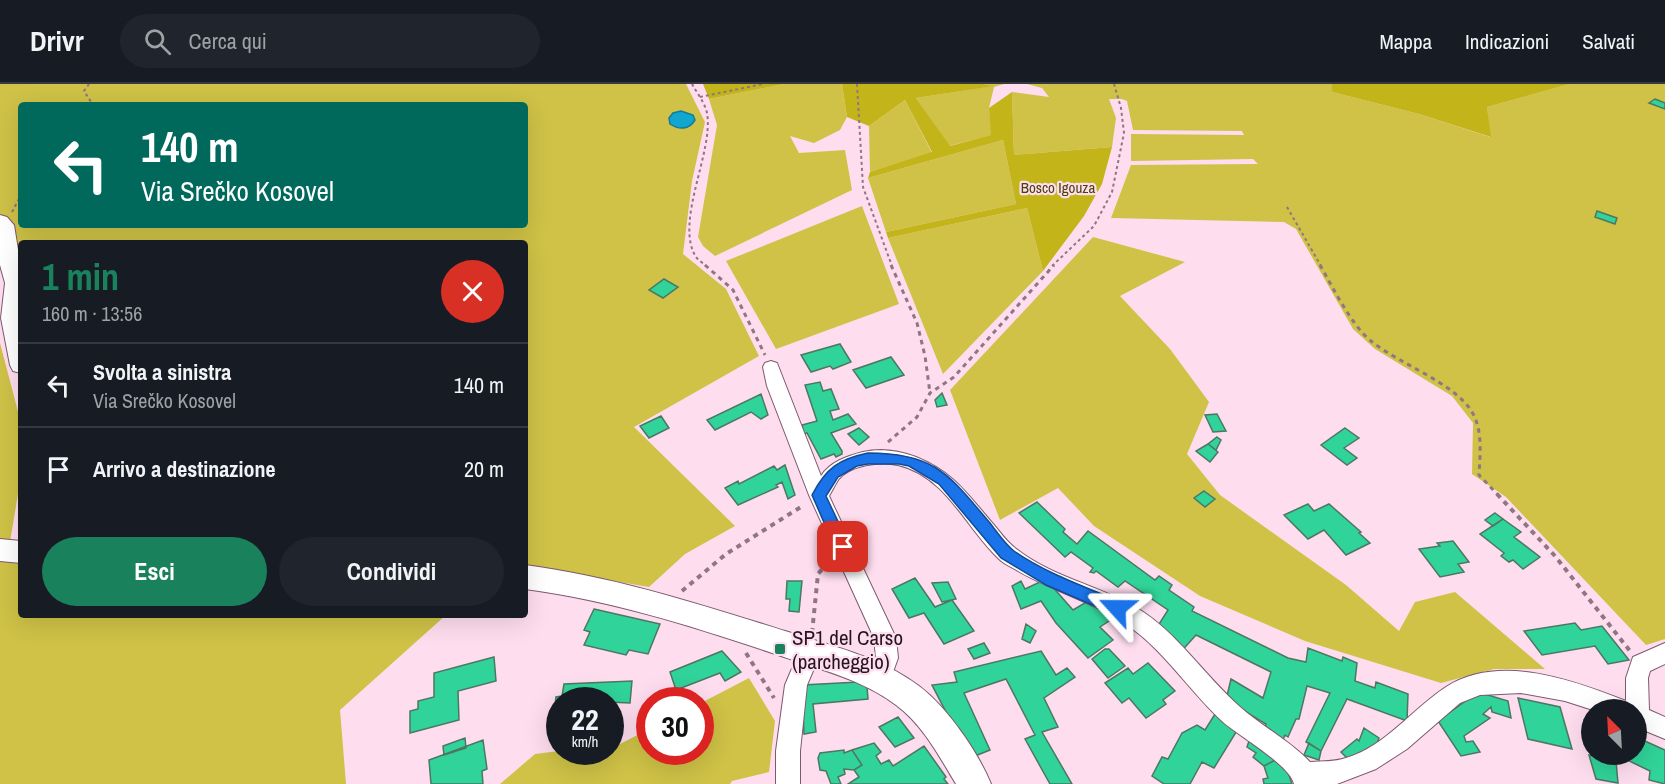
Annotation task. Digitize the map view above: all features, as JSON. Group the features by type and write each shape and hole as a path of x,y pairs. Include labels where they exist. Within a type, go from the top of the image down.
{"main road":[{"path":"0,221 4,225 8,257 15,283 12,318 18,349"},
{"path":"0,550 18,552"},
{"path":"528,577 561,580 669,606 810,652 880,679 908,695 922,708 975,784"}],"street":[{"path":"771,367 776,386 819,495 885,638 887,658 880,679"},
{"path":"819,495 833,473 853,462 868,458 899,458 913,462 944,480 1007,554 1051,580 1103,601 1130,615 1147,627 1230,714 1257,736 1276,747 1306,779 1346,771 1362,763 1382,752 1461,690 1481,684 1543,685 1566,689 1592,699"},
{"path":"788,784 788,751 796,685 810,652"},
{"path":"1634,699 1636,678 1641,664 1665,652"},
{"path":"1647,720 1665,728"}],"path":[{"path":"89,84 84,94 91,102"},
{"path":"692,84 706,111 708,128 691,216 690,239 696,257 733,290 771,367"},
{"path":"700,97 764,84"},
{"path":"857,84 863,187 895,275 917,323 925,356 930,393"},
{"path":"868,458 917,417 930,393 954,377 1047,271 1094,225 1112,192 1124,133 1121,108 1114,84"},
{"path":"1287,207 1343,304 1369,340 1459,395 1473,413 1480,440 1479,475 1555,556 1641,664"},
{"path":"669,606 687,586 726,554 819,495"},
{"path":"810,652 818,574 843,547"},
{"path":"726,624 760,672 791,726"}],"shaded area":[{"path":"0,84 686,84 705,122 692,181 683,254 726,289 759,356 634,427 735,526 685,554 649,587 528,567 528,240 18,240 18,261 12,222 0,215"},
{"path":"784,84 842,84 847,117 840,130 814,143 790,136 799,153 845,150 852,190 715,256 703,246 698,237 717,125 709,99"},
{"path":"984,84 1004,84 994,87 989,108 992,135 949,146 916,98 992,86"},
{"path":"1027,84 1332,84 1332,92 1419,114 1490,137 1487,107 1570,84 1665,84 1665,639 1646,645 1506,497 1472,474 1473,423 1452,396 1375,349 1353,329 1296,229 1284,222 1111,218 1131,165 1258,164 1253,159 1131,161 1131,134 1244,135 1242,131 1133,130 1127,101 1109,99 1116,118 1112,147 1014,155 1012,92 1049,97 1042,88"},
{"path":"905,100 932,153 870,172 869,126"},
{"path":"1003,140 1016,204 886,232 868,178"},
{"path":"862,206 899,304 776,349 726,261"},
{"path":"1027,208 1043,271 943,374 888,238"},
{"path":"1093,237 1185,262 1120,296 1170,349 1209,402 1187,454 1220,495 1346,585 1399,631 1415,602 1455,592 1545,669 1494,669 1441,683 1305,641 1200,596 1094,526 1058,488 1000,520 950,390"},
{"path":"0,343 18,412 18,494 10,542 0,541"},
{"path":"0,561 18,564 18,618 443,618 340,710 346,784 0,784"},
{"path":"749,678 775,721 769,772 732,781 730,784 500,784 535,754 546,753 546,765 624,765 624,742 636,736 636,765 714,765 714,696"}],"green space":[{"path":"703,84 784,84 709,99"},
{"name":"Bosco Igouza","path":"842,84 984,84 994,86 916,98 950,146 991,135 989,108 1012,92 1014,155 1112,147 1102,184 1084,216 1043,271 1027,208 888,238 886,232 1016,204 1003,140 868,178 870,172 932,152 905,100 869,126 847,117"},
{"path":"1332,84 1570,84 1487,107 1491,137 1419,114 1332,92"}],"water":[{"path":"681,111 693,115 695,120 687,127 680,128 670,124 669,118 673,113"}],"building":[{"path":"1655,99 1665,103 1665,109 1649,103"},
{"path":"1597,211 1617,218 1615,224 1595,217"},
{"path":"664,279 678,287 663,298 649,290"},
{"path":"840,344 851,362 833,369 830,366 811,372 801,355"},
{"path":"891,357 904,375 866,388 853,370"},
{"path":"820,382 823,391 831,389 839,409 830,411 833,420 848,414 856,424 831,433 842,454 836,457 834,454 821,459 807,433 804,434 802,425 817,421 805,385"},
{"path":"942,393 947,405 937,407 935,400"},
{"path":"761,394 768,415 761,419 751,412 715,430 707,420"},
{"path":"1217,414 1226,431 1213,432 1205,415"},
{"path":"661,416 669,428 649,438 640,426"},
{"path":"859,428 869,437 859,445 848,434"},
{"path":"1345,428 1359,438 1344,448 1357,458 1347,465 1321,445"},
{"path":"1217,437 1221,440 1216,450 1208,444"},
{"path":"1208,444 1218,452 1210,462 1196,451"},
{"path":"785,465 795,495 788,499 782,482 776,485 778,487 738,505 725,488 738,481 739,484 774,466 777,470"},
{"path":"1204,491 1215,499 1205,507 1194,498"},
{"path":"1037,502 1065,529 1063,532 1077,544 1088,531 1155,580 1159,576 1172,585 1169,590 1194,607 1192,611 1288,658 1306,662 1308,648 1342,661 1343,657 1357,663 1355,681 1375,688 1376,682 1408,694 1407,721 1347,699 1321,751 1306,742 1330,693 1307,686 1299,719 1296,719 1288,737 1285,735 1282,742 1263,732 1266,724 1226,700 1231,679 1263,698 1271,672 1196,635 1179,654 1156,629 1168,610 1125,581 1118,587 1096,571 1090,572 1093,568 1071,552 1065,557 1019,513"},
{"path":"1308,504 1314,511 1329,504 1370,543 1346,555 1324,530 1308,539 1284,515"},
{"path":"1495,513 1503,519 1493,526 1485,520"},
{"path":"1503,519 1521,532 1514,537 1540,557 1523,569 1513,560 1509,562 1501,556 1504,553 1480,534"},
{"path":"1453,541 1469,562 1458,564 1464,572 1440,577 1419,549 1440,546 1437,543"},
{"path":"915,578 935,607 952,600 974,631 944,644 924,613 909,618 892,589"},
{"path":"787,581 802,581 799,612 789,611 790,599 786,599"},
{"path":"1021,581 1025,589 1042,581 1050,584 1073,610 1088,601 1118,615 1100,627 1113,640 1088,658 1056,623 1041,601 1021,609 1012,586"},
{"path":"948,582 956,599 942,602 932,583"},
{"path":"594,609 660,624 648,654 629,650 626,655 584,645 590,632 584,630"},
{"path":"1575,623 1581,630 1602,626 1629,660 1608,664 1595,646 1542,655 1524,631"},
{"path":"1026,624 1036,631 1030,643 1022,639"},
{"path":"984,643 990,653 974,659 968,649"},
{"path":"1105,649 1109,649 1125,666 1108,678 1092,659"},
{"path":"722,651 741,672 725,681 720,673 684,687 675,687 670,672"},
{"path":"1041,651 1056,675 1067,668 1075,677 1044,698 1058,727 1042,732 1072,784 1050,784 1025,739 1035,735 1006,679 964,693 990,750 970,758 932,685 957,682 954,672"},
{"path":"494,657 496,681 458,691 459,720 410,733 410,711 418,709 418,701 434,697 434,673"},
{"path":"1148,663 1175,691 1163,700 1166,704 1146,718 1129,698 1122,703 1105,683 1128,668 1133,674"},
{"path":"632,681 630,703 624,703 624,687 564,687 564,684"},
{"path":"859,682 867,687 868,699 813,704 816,732 804,734 802,685"},
{"path":"1478,692 1508,701 1511,718 1492,712 1491,707 1483,714 1490,718 1464,736 1466,742 1473,741 1480,752 1461,756 1438,721"},
{"path":"1518,698 1560,707 1572,749 1528,739"},
{"path":"1215,714 1238,729 1214,768 1202,762 1190,784 1164,784 1152,776 1162,757 1168,759 1182,733 1197,725 1205,730"},
{"path":"898,717 914,738 895,747 879,727"},
{"path":"1364,728 1379,738 1377,744 1352,763 1341,752 1357,739 1359,741"},
{"path":"465,738 466,748 444,755 443,746"},
{"path":"1250,738 1279,758 1264,766 1253,757 1256,753 1247,747"},
{"path":"483,740 487,769 482,771 483,784 431,784 429,760"},
{"path":"1647,742 1665,750 1665,784 1649,780 1650,771 1638,765 1647,765"},
{"path":"874,743 881,752 876,756 881,764 889,760 893,766 924,746 946,777 944,779 948,784 848,784 859,777 854,770 862,765 852,750"},
{"path":"1309,743 1321,751 1319,760 1304,755"},
{"path":"844,750 844,753 852,750 862,765 854,770 844,769 845,774 838,777 841,784 831,784 826,771 820,770 818,758 820,753"},
{"path":"1279,758 1292,784 1264,784 1263,779 1268,778 1264,766"},
{"path":"1592,765 1616,765 1618,783 1596,779"}],"place":[{"name":"SP1 del Carso (parcheggio)","path":"780,649"}],"route":[{"path":"843,547 819,495 833,473 853,462 868,458 899,458 913,462 944,480 1007,554 1051,580 1117,608"}]}
